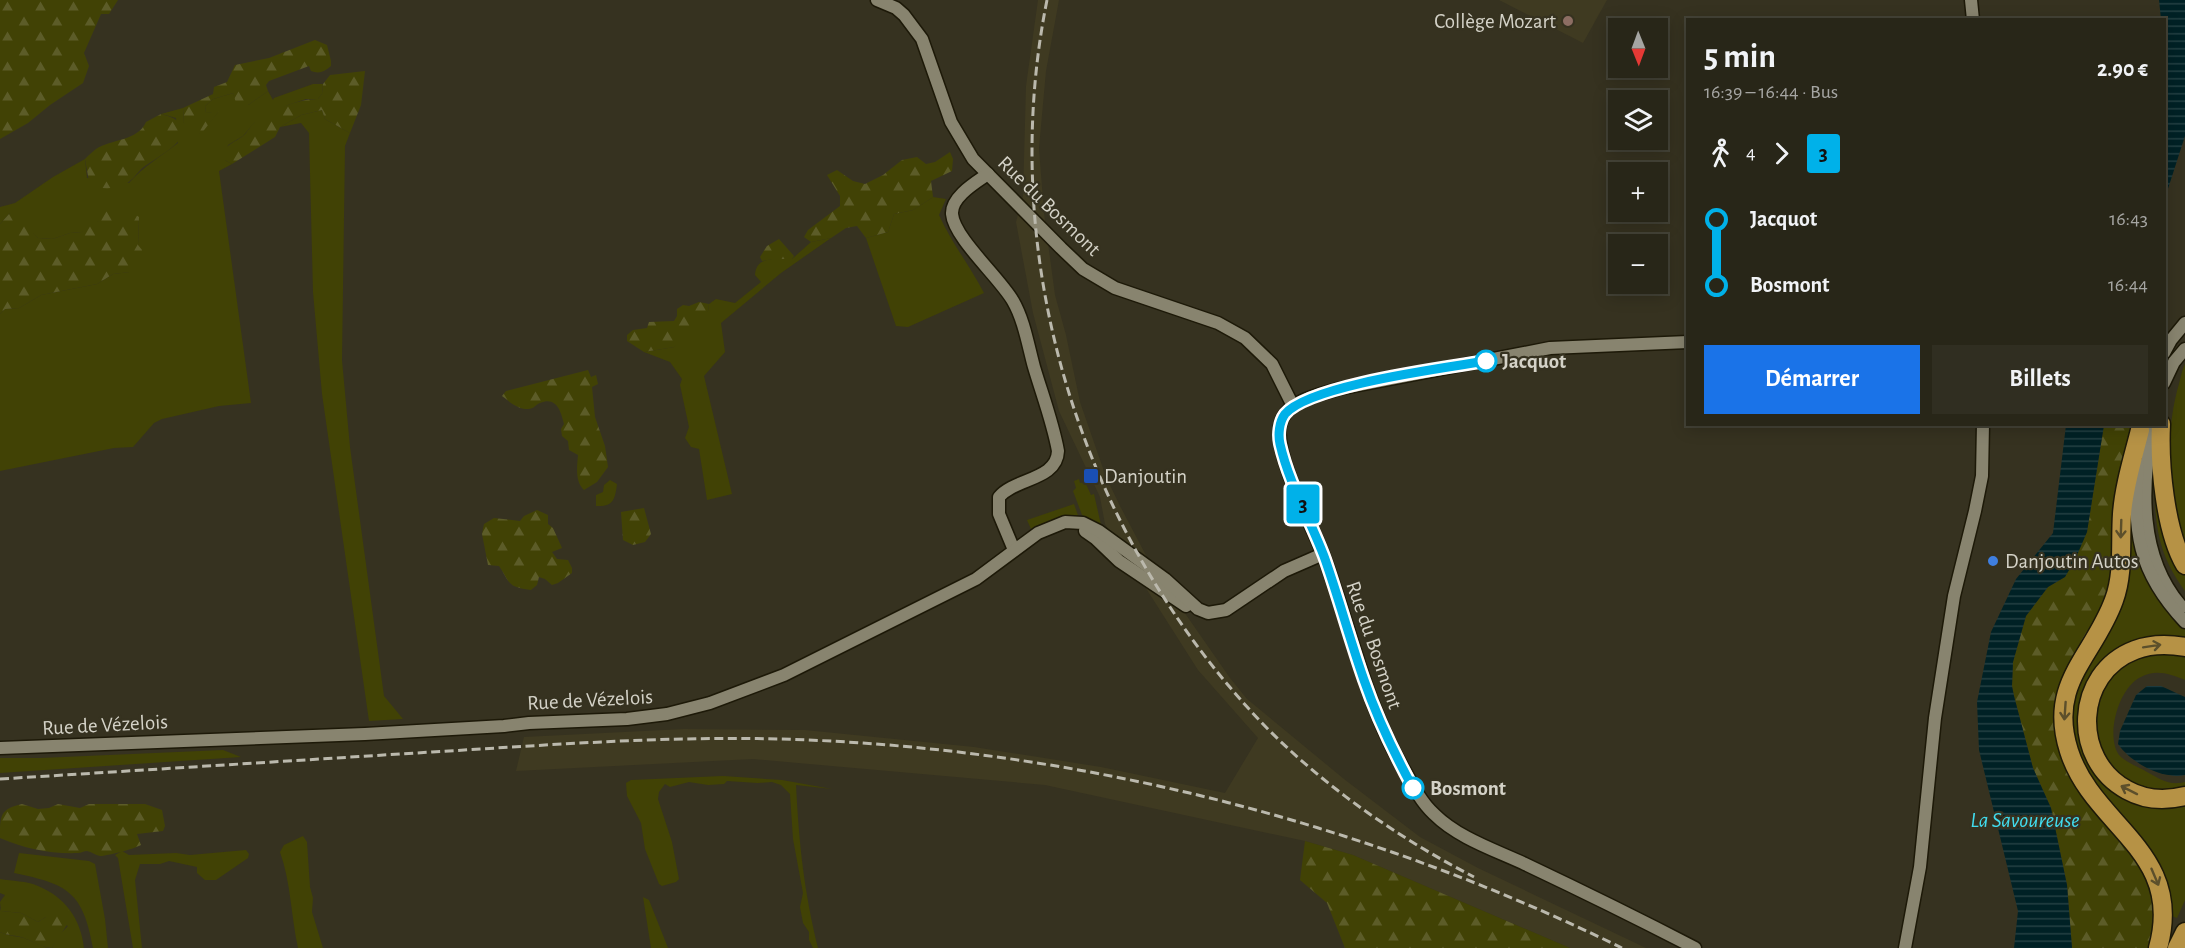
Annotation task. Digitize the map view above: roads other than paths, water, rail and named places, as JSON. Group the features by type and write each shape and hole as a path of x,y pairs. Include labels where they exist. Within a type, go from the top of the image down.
{"highway":[{"path":"2145,426 2124,498 2116,594 2106,619 2069,682 2064,707 2064,723 2068,749 2081,777 2134,842 2155,875 2161,893 2163,910 2158,948"},
{"path":"2161,426 2163,473 2169,519 2176,547 2185,565"},
{"path":"2185,647 2148,646 2135,650 2116,661 2101,676 2093,690 2086,724 2093,755 2101,768 2115,782 2129,791 2152,799 2185,796"},
{"path":"2177,948 2185,932"}],"street":[{"name":"Rue du Bosmont","path":"877,0 896,8 922,39 954,128 973,159 1061,248 1095,277 1128,292 1218,322 1245,338 1272,364 1293,406 1282,420 1280,442 1288,472 1323,554 1363,679 1382,727 1413,788 1434,814 1445,824 1487,847 1695,948"},
{"path":"1971,0 1973,18"},
{"path":"987,174 961,196 954,205 952,217 964,238 1003,286 1019,312 1058,451 1054,465 1048,471 1013,485 999,497 999,514 1014,550"},
{"path":"2166,349 2185,323"},
{"path":"1293,406 1312,397 1366,382 1550,348 1686,342"},
{"path":"2166,379 2174,362 2185,349"},
{"path":"1905,948 1920,867 1935,718 1954,596 1982,476 1983,426"},
{"path":"2145,426 2149,451 2145,508 2148,536 2152,554 2162,575 2176,600 2185,610"},
{"path":"2145,426 2136,483 2138,541 2148,570 2161,594 2185,622"},
{"name":"Rue de Vézelois","path":"0,748 364,734 667,714 710,703 784,675 976,579 1038,533 1065,522 1083,523 1099,531 1165,579 1197,609"},
{"path":"1058,525 1087,532 1119,561 1188,607 1214,613 1226,610 1284,571 1323,554"}],"water":[{"path":"2159,0 2185,0 2185,136 2166,195 2166,18 2161,18"},
{"name":"La Savoureuse","path":"2066,426 2104,426 2087,532 2065,577 2048,587 2026,616 2013,662 2014,696 2033,768 2051,808 2067,885 2072,948 2014,948 2018,911 1979,750 1977,702 1991,632 2016,579 2053,533"},
{"path":"2147,686 2161,686 2185,697 2185,775 2167,775 2148,768 2131,758 2118,744 2120,731 2136,695"}],"railway":[{"path":"1047,0 1034,97 1033,195 1044,292 1067,387 1101,479 1145,566 1199,648 1262,723 1310,768 1362,809 1417,845 1474,877"},
{"path":"0,779 650,740 736,738 889,745 997,757 1105,775 1212,798 1317,828 1421,862 1523,903 1622,948"}],"place":[{"name":"Collège Mozart","path":"1568,21"},
{"name":"Jacquot","path":"1486,361"},
{"name":"Danjoutin","path":"1091,476"},
{"name":"Danjoutin Autos","path":"1993,561"},
{"name":"Bosmont","path":"1413,788"}]}
